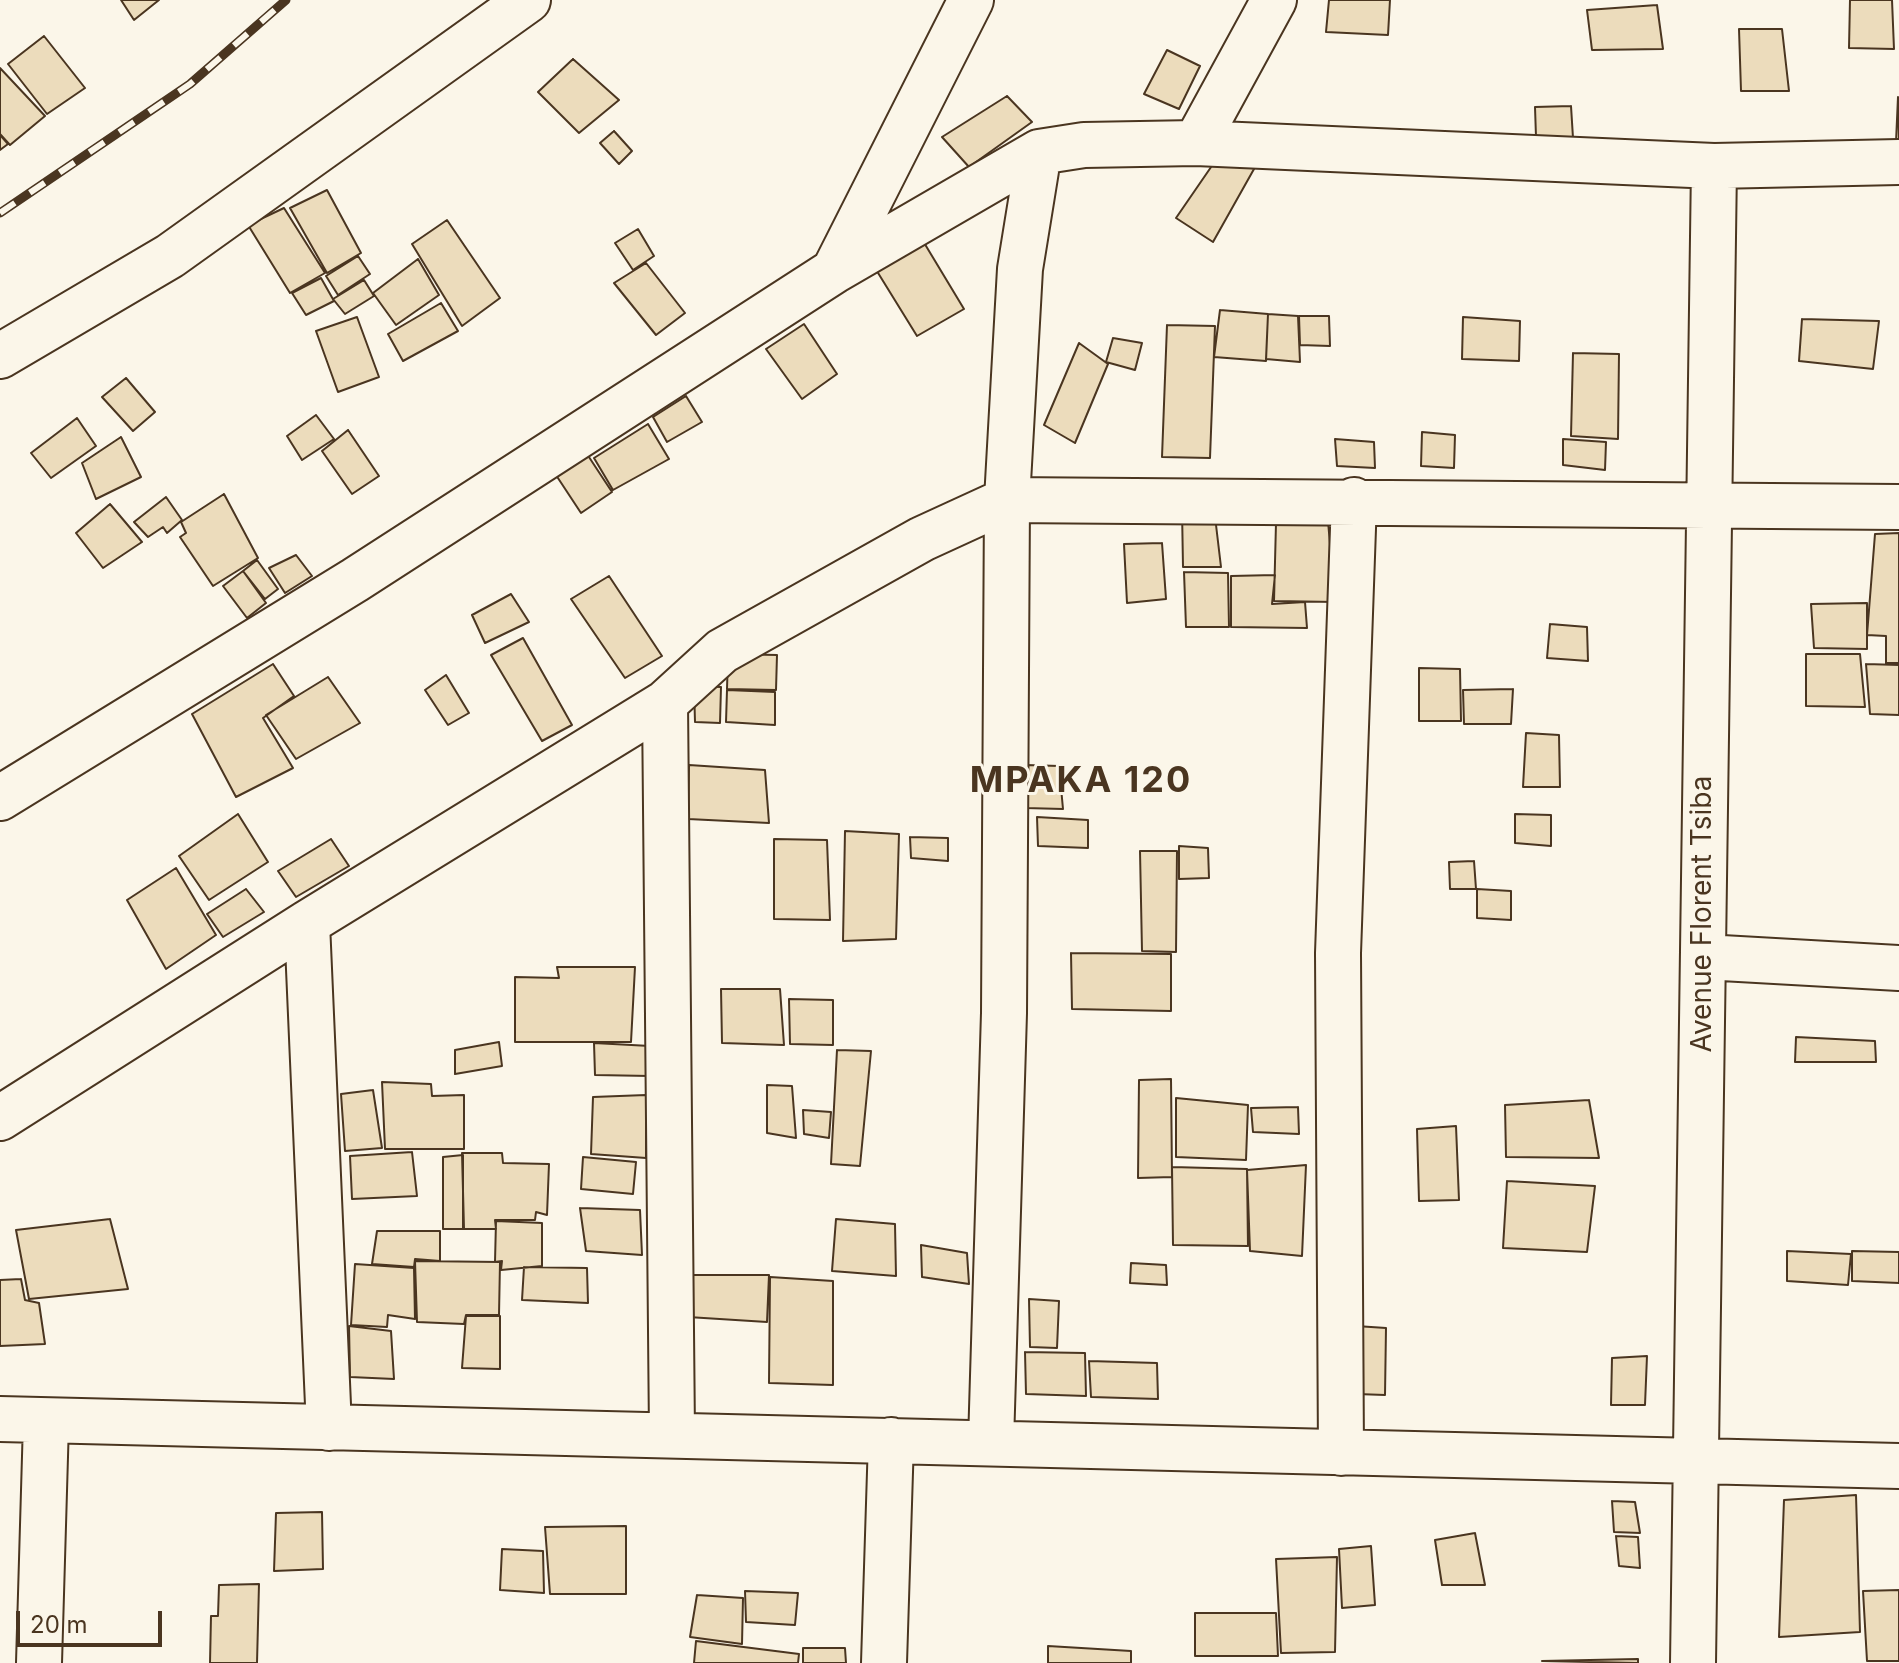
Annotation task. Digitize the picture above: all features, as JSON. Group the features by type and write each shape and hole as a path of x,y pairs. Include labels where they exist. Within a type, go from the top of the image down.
{"street":[{"path":"0,356 170,256 528,0"},
{"path":"834,271 971,0"},
{"path":"1196,143 1274,0"},
{"path":"0,798 355,580 834,271 1039,152 1084,145 1196,143 1714,166 1899,162"},
{"path":"991,1442 1004,1013 1007,500 1020,269 1039,152"},
{"name":"Avenue Florent Tsiba","path":"1693,1663 1714,166"},
{"path":"0,1118 307,923 665,703 722,651 922,539 1007,500 1354,500 1899,507"},
{"path":"1341,1453 1338,953 1354,500"},
{"path":"665,703 672,1434"},
{"path":"307,923 329,1428"},
{"path":"1704,957 1899,968"},
{"path":"0,1419 1899,1466"},
{"path":"39,1663 46,1422"},
{"path":"884,1663 891,1440"}],"building":[{"path":"121,0 159,0 134,20"},
{"path":"1329,0 1390,0 1388,35 1326,32"},
{"path":"1850,0 1892,0 1894,49 1849,48"},
{"path":"1657,5 1663,49 1592,50 1587,10"},
{"path":"1739,29 1782,29 1789,91 1741,91"},
{"path":"44,36 85,88 47,114 8,64"},
{"path":"1167,50 1200,66 1179,109 1144,94"},
{"path":"573,59 619,100 579,133 538,92"},
{"path":"0,68 45,116 10,145 0,134"},
{"path":"1007,96 1032,122 969,167 942,137"},
{"path":"1898,97 1899,142 1896,142"},
{"path":"1571,106 1573,138 1536,137 1535,107"},
{"path":"614,131 632,151 619,164 600,143"},
{"path":"0,135 8,144 0,150"},
{"path":"1220,154 1254,169 1213,242 1176,218"},
{"path":"327,190 361,253 327,273 290,208"},
{"path":"284,208 325,273 290,293 248,225"},
{"path":"447,220 500,298 462,326 412,244"},
{"path":"638,229 654,256 633,270 615,243"},
{"path":"923,241 964,309 917,336 875,268"},
{"path":"358,256 370,274 338,295 326,276"},
{"path":"418,259 439,295 396,325 373,293"},
{"path":"646,263 685,313 656,335 614,283"},
{"path":"321,278 334,301 306,315 292,293"},
{"path":"364,280 374,296 345,314 333,299"},
{"path":"441,303 458,331 403,361 388,334"},
{"path":"1220,310 1268,314 1266,361 1214,357"},
{"path":"1268,314 1298,316 1300,362 1266,359"},
{"path":"1299,316 1329,316 1330,346 1300,345"},
{"path":"357,317 379,377 338,392 316,331"},
{"path":"1463,317 1520,321 1519,361 1462,359"},
{"path":"1802,319 1879,321 1873,369 1799,361"},
{"path":"804,324 837,374 802,399 766,349"},
{"path":"1167,325 1215,326 1210,458 1162,457"},
{"path":"1113,338 1142,343 1135,370 1106,362"},
{"path":"1079,343 1108,364 1075,443 1044,425"},
{"path":"1573,353 1619,354 1618,439 1571,436"},
{"path":"126,378 155,412 133,431 102,397"},
{"path":"686,396 702,422 667,442 653,417"},
{"path":"316,415 334,439 302,460 287,436"},
{"path":"77,418 96,446 51,478 31,453"},
{"path":"648,424 669,459 613,490 594,458"},
{"path":"348,430 379,476 352,494 322,451"},
{"path":"1422,432 1455,435 1454,468 1421,466"},
{"path":"121,437 141,477 96,499 82,463"},
{"path":"1335,439 1374,442 1375,468 1337,466"},
{"path":"1563,439 1606,442 1605,470 1563,465"},
{"path":"585,451 612,492 581,513 552,469"},
{"path":"224,494 258,558 213,586 180,537 186,533 181,522"},
{"path":"166,497 182,520 167,533 163,527 148,537 134,522"},
{"path":"110,504 142,542 103,568 76,533"},
{"path":"1214,508 1221,567 1183,567 1182,509"},
{"path":"1328,521 1335,602 1274,601 1276,523"},
{"path":"1899,533 1899,663 1886,663 1886,636 1867,635 1875,534"},
{"path":"1162,543 1166,599 1127,603 1124,544"},
{"path":"296,555 312,576 285,593 269,568"},
{"path":"257,560 278,589 265,599 243,571"},
{"path":"243,571 266,603 247,618 223,586"},
{"path":"1184,572 1228,573 1229,627 1186,627"},
{"path":"1275,575 1272,604 1305,602 1307,628 1231,627 1231,576"},
{"path":"609,576 662,656 625,678 571,599"},
{"path":"511,594 529,622 485,643 472,615"},
{"path":"1867,603 1867,649 1814,648 1811,604"},
{"path":"1550,624 1587,627 1588,661 1547,658"},
{"path":"523,638 572,725 542,741 491,655"},
{"path":"728,654 777,655 776,690 727,689"},
{"path":"1806,654 1860,654 1865,707 1806,706"},
{"path":"273,664 294,696 263,718 293,768 236,797 192,714"},
{"path":"1866,664 1899,665 1899,715 1870,714"},
{"path":"1419,668 1460,669 1461,721 1419,721"},
{"path":"446,675 469,713 448,725 425,690"},
{"path":"328,677 360,723 296,759 266,715"},
{"path":"694,686 721,687 720,723 695,722"},
{"path":"1513,689 1511,724 1464,724 1463,690"},
{"path":"727,690 775,692 775,725 726,722"},
{"path":"1526,733 1559,735 1560,787 1523,787"},
{"path":"689,765 765,770 769,823 688,819"},
{"path":"1026,765 1059,766 1063,809 1025,808"},
{"path":"238,814 268,862 209,900 179,856"},
{"path":"1515,814 1551,815 1551,846 1515,843"},
{"path":"1037,817 1088,820 1088,848 1038,846"},
{"path":"845,831 899,834 896,939 843,941"},
{"path":"910,837 948,838 948,861 911,858"},
{"path":"331,839 349,866 296,897 278,871"},
{"path":"774,839 827,840 830,920 774,919"},
{"path":"1179,846 1208,848 1209,878 1179,879"},
{"path":"1140,851 1177,851 1176,952 1142,951"},
{"path":"1474,861 1476,889 1450,889 1449,862"},
{"path":"176,868 216,935 166,969 127,900"},
{"path":"246,889 264,912 223,937 207,914"},
{"path":"1477,889 1511,891 1511,920 1477,918"},
{"path":"1071,953 1171,954 1171,1011 1072,1009"},
{"path":"557,967 635,967 631,1042 515,1042 515,977 559,978"},
{"path":"721,989 780,989 784,1045 722,1043"},
{"path":"789,999 833,1000 833,1045 790,1044"},
{"path":"1796,1037 1875,1041 1876,1062 1795,1062"},
{"path":"499,1042 502,1066 455,1074 455,1050"},
{"path":"594,1043 650,1046 650,1076 595,1075"},
{"path":"837,1050 871,1051 860,1166 831,1164"},
{"path":"1171,1079 1172,1177 1138,1178 1139,1080"},
{"path":"382,1082 431,1084 432,1096 464,1095 464,1149 385,1149"},
{"path":"767,1085 792,1086 796,1138 767,1133"},
{"path":"373,1090 382,1148 345,1151 341,1094"},
{"path":"646,1095 646,1158 591,1154 593,1097"},
{"path":"1176,1098 1248,1105 1246,1160 1176,1157"},
{"path":"1589,1100 1599,1158 1506,1157 1505,1105"},
{"path":"1298,1107 1299,1134 1253,1132 1251,1108"},
{"path":"803,1110 831,1112 829,1138 804,1134"},
{"path":"1456,1126 1459,1200 1419,1201 1417,1129"},
{"path":"412,1152 417,1196 352,1199 350,1156"},
{"path":"462,1153 502,1153 503,1163 549,1164 547,1215 536,1212 535,1220 495,1220 496,1229 464,1229"},
{"path":"463,1155 463,1229 443,1229 443,1157"},
{"path":"583,1157 636,1162 633,1194 581,1189"},
{"path":"1306,1165 1302,1256 1250,1251 1247,1170"},
{"path":"1172,1167 1247,1169 1248,1246 1173,1245"},
{"path":"1507,1181 1595,1186 1587,1252 1503,1248"},
{"path":"580,1208 640,1210 642,1255 586,1251"},
{"path":"110,1219 128,1289 29,1299 16,1230"},
{"path":"836,1219 895,1224 896,1276 832,1271"},
{"path":"496,1221 542,1223 542,1266 501,1270 502,1261 495,1262"},
{"path":"377,1231 440,1231 440,1261 415,1259 414,1267 372,1264"},
{"path":"921,1245 967,1253 969,1284 922,1277"},
{"path":"1787,1251 1851,1254 1848,1285 1787,1281"},
{"path":"1852,1251 1899,1252 1899,1283 1852,1281"},
{"path":"415,1261 500,1262 499,1315 466,1315 464,1324 417,1322"},
{"path":"1131,1263 1166,1265 1167,1285 1130,1283"},
{"path":"355,1264 414,1268 415,1319 388,1315 387,1327 351,1325"},
{"path":"524,1267 587,1268 588,1303 522,1300"},
{"path":"688,1275 769,1275 767,1322 688,1317"},
{"path":"770,1277 833,1281 833,1385 769,1383"},
{"path":"21,1279 25,1300 39,1303 45,1344 0,1346 0,1280"},
{"path":"1029,1299 1059,1301 1057,1348 1030,1347"},
{"path":"466,1316 500,1316 500,1369 462,1368"},
{"path":"349,1326 391,1331 394,1379 350,1377"},
{"path":"1356,1326 1386,1328 1385,1395 1357,1394"},
{"path":"1025,1352 1085,1353 1086,1396 1026,1394"},
{"path":"1647,1356 1645,1405 1611,1405 1612,1358"},
{"path":"1089,1361 1157,1363 1158,1399 1091,1397"},
{"path":"1856,1495 1860,1632 1779,1637 1784,1500"},
{"path":"1612,1501 1635,1502 1640,1533 1614,1532"},
{"path":"322,1512 323,1569 274,1571 276,1513"},
{"path":"626,1526 626,1594 550,1594 545,1527"},
{"path":"1475,1533 1485,1585 1442,1585 1435,1540"},
{"path":"1616,1536 1638,1537 1640,1568 1619,1566"},
{"path":"1371,1546 1375,1605 1342,1608 1339,1549"},
{"path":"502,1549 543,1551 544,1593 500,1590"},
{"path":"1337,1557 1335,1652 1281,1653 1276,1559"},
{"path":"259,1584 257,1663 210,1663 211,1616 218,1616 219,1585"},
{"path":"1899,1590 1899,1661 1867,1661 1863,1591"},
{"path":"745,1591 798,1593 795,1625 746,1622"},
{"path":"697,1595 743,1598 742,1644 690,1637"},
{"path":"1195,1613 1276,1613 1278,1656 1195,1656"},
{"path":"696,1641 799,1654 798,1663 694,1663"},
{"path":"1048,1646 1131,1651 1131,1663 1048,1663"},
{"path":"803,1648 845,1648 846,1663 803,1663"},
{"path":"1638,1659 1638,1663 1542,1661"}],"railway":[{"path":"0,213 190,84 286,0"}],"district":[{"name":"MPAKA 120","path":"1081,781"}]}
